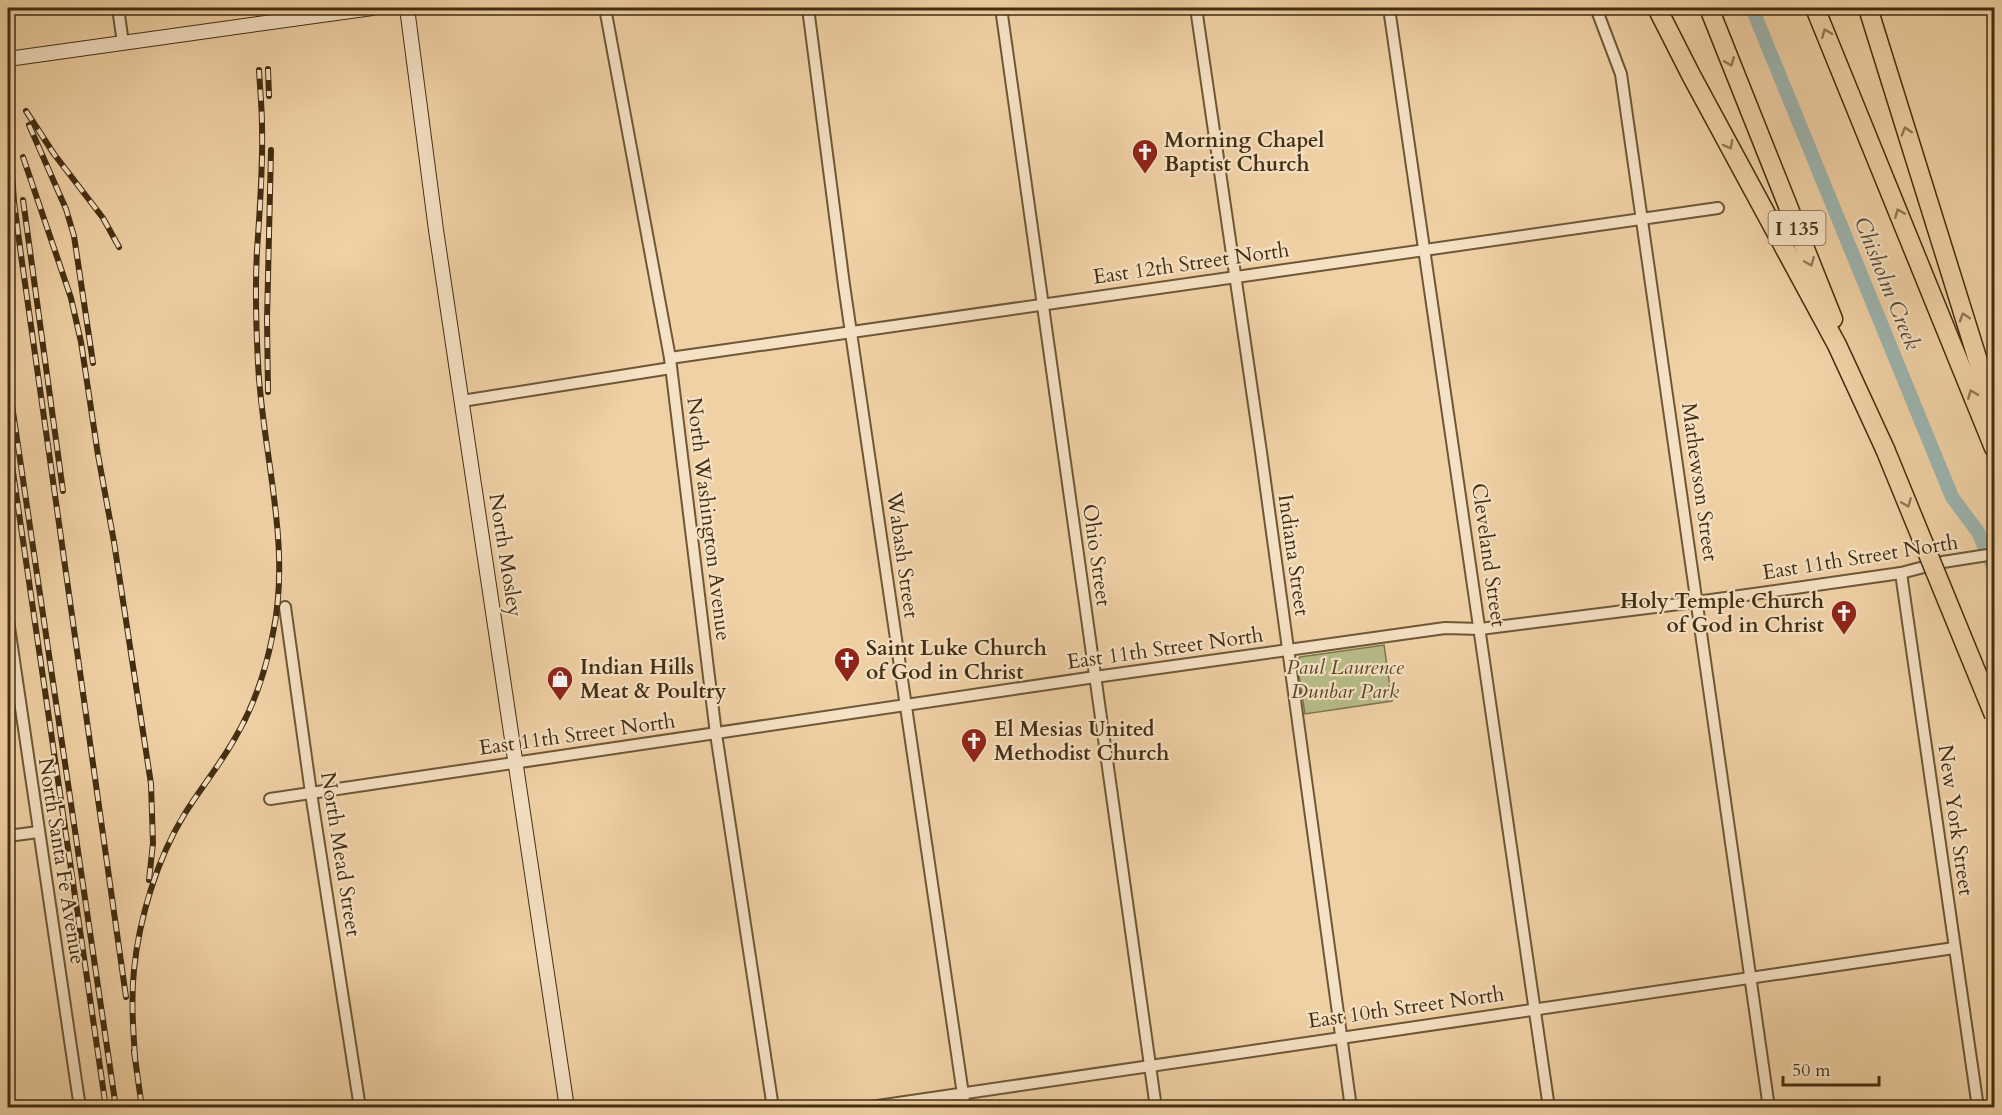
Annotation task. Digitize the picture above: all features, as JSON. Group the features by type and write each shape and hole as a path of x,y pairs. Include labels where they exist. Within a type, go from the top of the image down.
{"highway":[{"path":"1657,8 1837,345 1885,448"},
{"name":"I 135","path":"1709,8 1885,448 1995,715"},
{"path":"1815,8 1995,448"},
{"path":"1868,8 1995,412"}],"street":[{"path":"118,8 123,43"},
{"path":"8,59 372,8"},
{"name":"North Mosley","path":"407,8 436,230 567,1107"},
{"name":"North Washington Avenue","path":"605,8 670,363 716,734 773,1107"},
{"name":"Wabash Street","path":"808,8 851,332 965,1107"},
{"name":"Ohio Street","path":"1001,8 1156,1107"},
{"name":"Indiana Street","path":"1196,8 1351,1107"},
{"name":"Cleveland Street","path":"1389,8 1549,1107"},
{"name":"Mathewson Street","path":"1596,8 1621,74 1769,1107"},
{"name":"East 12th Street North","path":"462,401 851,332 1718,208"},
{"name":"East 11th Street North","path":"270,799 1095,677 1445,628 1480,628 1697,602 1900,573 1943,562 1995,554"},
{"name":"New York Street","path":"1900,573 1978,1107"},
{"name":"North Mead Street","path":"285,607 311,793 360,1107"},
{"name":"North Santa Fe Avenue","path":"8,620 80,1107"},
{"path":"8,836 38,832"},
{"name":"East 10th Street North","path":"864,1107 1954,948"}],"green space":[{"name":"Paul Laurence Dunbar Park","path":"1384,645 1392,701 1305,714 1297,662 1300,657"}],"waterway":[{"name":"Chisholm Creek","path":"1752,8 1952,497 1978,532 1994,569"}],"railway":[{"path":"8,23 9,29"},
{"path":"268,69 269,96"},
{"path":"135,1057 132,1003 134,970 140,930 151,890 174,832 229,748 248,713 267,661 278,599 278,531 258,363 256,264 262,142 259,70"},
{"path":"26,111 54,154 103,218 119,247"},
{"path":"8,114 14,202 21,255 126,997"},
{"path":"29,125 66,209 74,236 93,363"},
{"path":"268,392 267,320 271,150"},
{"path":"23,157 71,298 81,342 151,784 153,843 149,880"},
{"path":"23,200 63,491"},
{"path":"8,378 116,1108"},
{"path":"8,438 106,1108"},
{"path":"134,1051 142,1108"}],"place":[{"name":"Morning Chapel Baptist Church","path":"1145,175"},
{"name":"Holy Temple Church of God in Christ","path":"1844,636"},
{"name":"Saint Luke Church of God in Christ","path":"847,683"},
{"name":"Indian Hills Meat & Poultry","path":"560,702"},
{"name":"El Mesias United Methodist Church","path":"974,764"}]}
